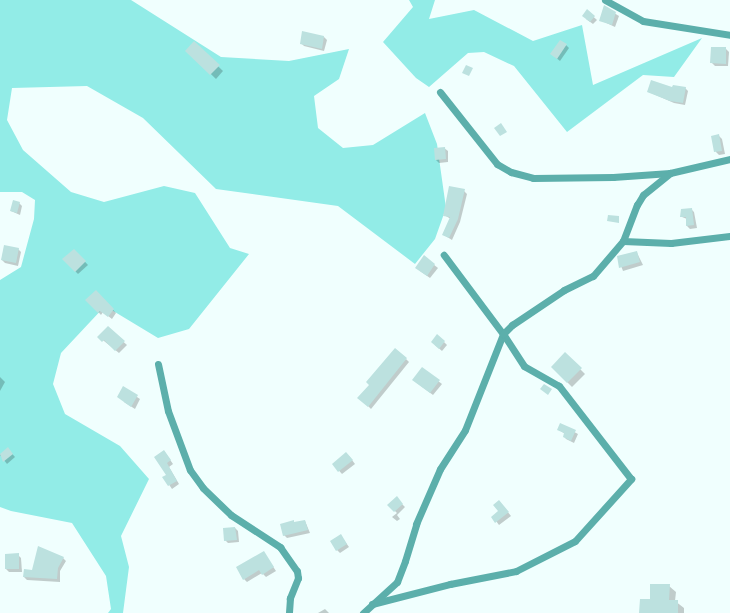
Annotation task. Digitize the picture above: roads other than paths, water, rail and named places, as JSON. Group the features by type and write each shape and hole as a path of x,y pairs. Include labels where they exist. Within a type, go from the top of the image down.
{"street":[{"path":"605,0 644,21 730,35"},
{"path":"440,92 497,164 511,172 533,178 613,177 670,173 730,159"},
{"path":"363,613 396,582 406,561 416,524 440,469 465,430 503,334 512,324 564,290 593,276 623,241 637,205 644,196 670,173"},
{"path":"623,241 671,243 730,236"},
{"path":"372,604 450,584 516,571 575,542 631,479 559,386 524,366 503,334 444,255"},
{"path":"158,364 168,411 190,470 203,488 231,515 280,547 297,571 298,578 290,598 289,613"}]}
